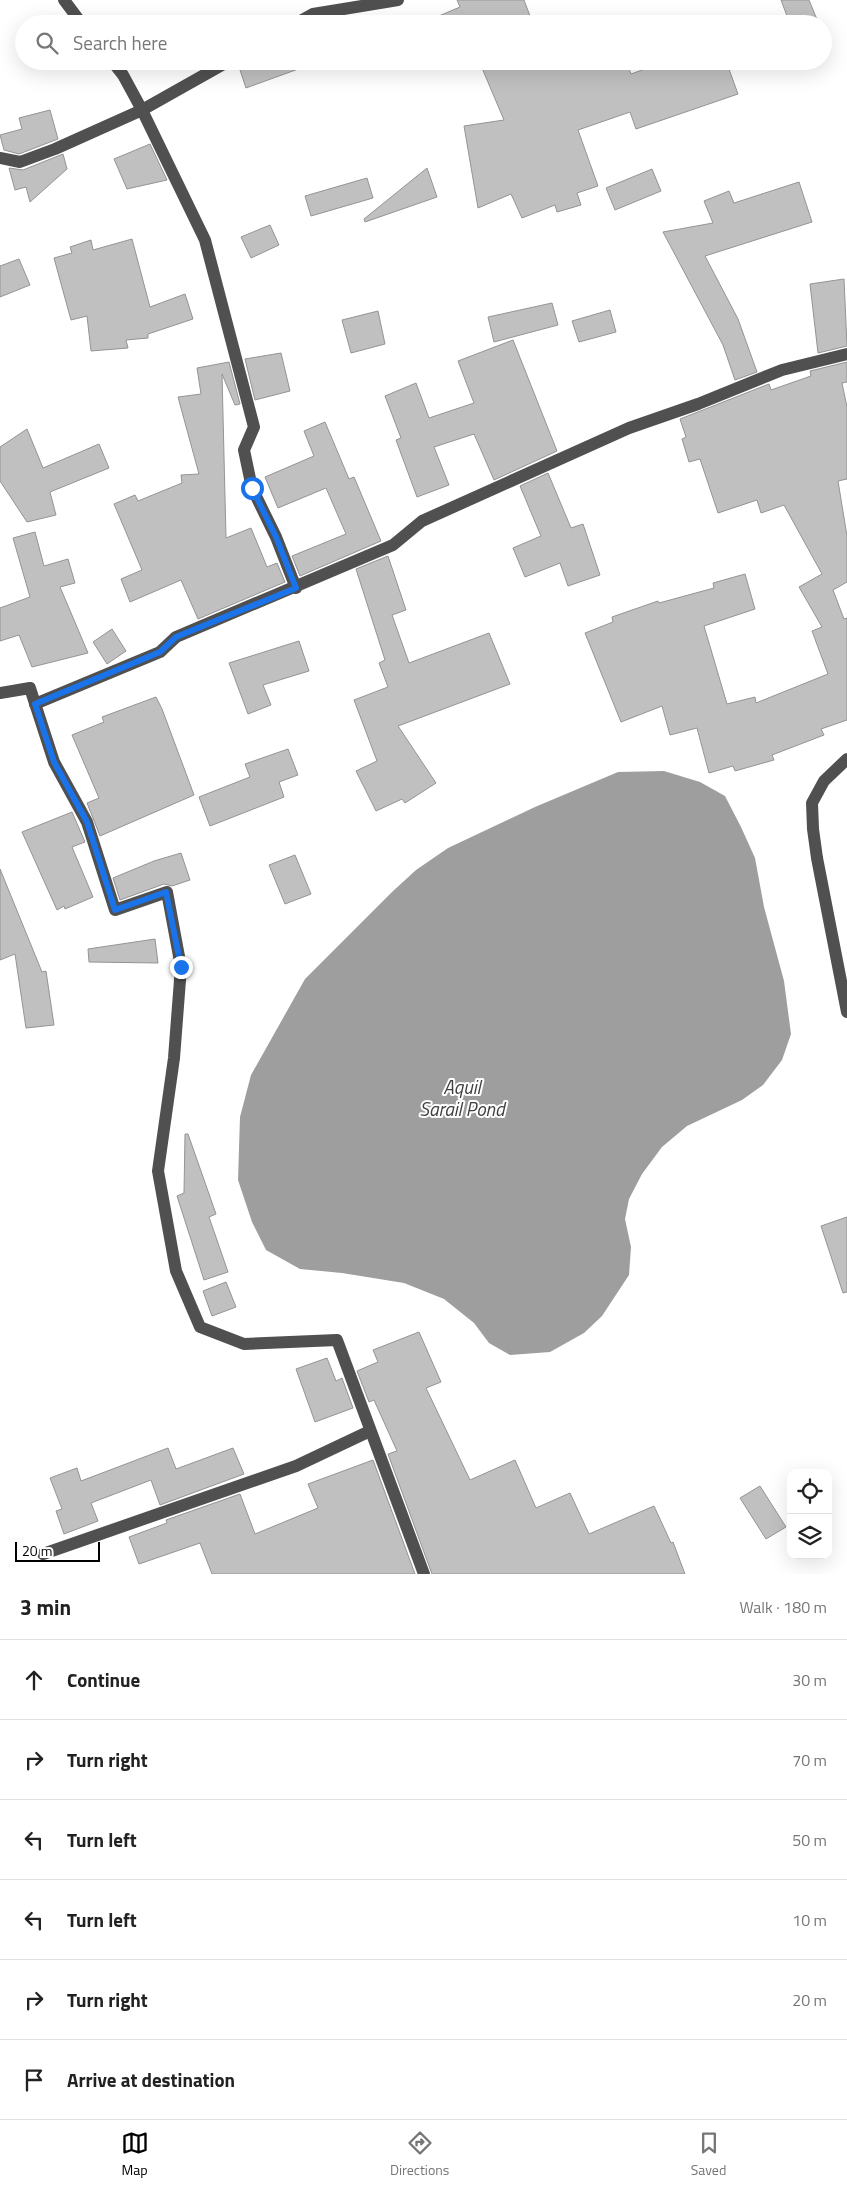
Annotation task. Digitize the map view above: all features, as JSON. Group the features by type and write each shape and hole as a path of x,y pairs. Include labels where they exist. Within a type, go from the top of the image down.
{"street":[{"path":"64,0 75,15"},
{"path":"311,15 398,0"},
{"path":"119,70 142,110 206,240 254,428 244,450 252,488 276,537 296,588"},
{"path":"0,158 20,162 142,110 213,70"},
{"path":"35,704 160,652 176,637 296,588 393,545 422,521 629,428 698,404 782,370 847,354"},
{"path":"0,693 30,688 54,762 87,822 115,910 166,892 181,967 174,1058 158,1171 176,1271 200,1327 244,1344 337,1340 424,1574"},
{"path":"847,759 824,781 812,803 814,839 847,1012"},
{"path":"43,1554 296,1466 370,1431"}],"water":[{"name":"Aquil Sarail Pond","path":"664,771 700,782 725,796 741,827 755,858 764,907 784,981 791,1034 782,1060 763,1085 742,1100 687,1126 662,1147 642,1174 629,1199 625,1219 631,1247 629,1275 602,1316 584,1333 550,1352 510,1355 489,1343 474,1323 444,1299 404,1283 342,1273 300,1269 266,1250 252,1222 238,1180 240,1117 251,1075 305,979 416,870 448,848 535,807 618,772"}],"building":[{"path":"457,0 524,0 530,15 441,15 460,7"},
{"path":"781,0 809,0 815,15 787,15"},
{"path":"240,70 296,70 246,88"},
{"path":"483,70 629,70 631,74 642,70 729,70 738,94 636,129 630,112 578,130 598,186 577,193 581,205 557,212 555,205 522,218 511,194 478,208 464,126 504,120"},
{"path":"50,110 58,139 19,154 4,150 0,135 22,129 19,118"},
{"path":"150,144 167,180 127,189 114,159"},
{"path":"63,154 67,169 30,202 26,187 15,190 9,168 23,170"},
{"path":"427,168 437,197 365,222 364,219"},
{"path":"652,169 661,191 615,210 606,188"},
{"path":"367,178 373,198 311,216 305,196"},
{"path":"799,182 812,222 705,256 738,319 757,372 735,380 723,345 663,232 713,223 704,201 729,191 734,203"},
{"path":"270,225 279,245 251,258 241,237"},
{"path":"132,239 150,307 185,294 193,319 148,334 148,338 126,340 128,348 91,351 87,316 71,320 54,258 72,253 70,247 91,240 93,250"},
{"path":"19,259 30,285 0,297 0,266"},
{"path":"844,279 847,346 818,353 810,284"},
{"path":"552,303 558,325 494,342 488,317"},
{"path":"610,310 616,332 579,342 572,321"},
{"path":"378,311 385,344 351,353 342,320"},
{"path":"513,340 557,451 494,480 474,434 434,447 449,485 417,497 396,440 401,438 385,396 416,383 429,418 474,403 458,361"},
{"path":"281,353 290,391 255,400 245,359"},
{"path":"229,362 240,404 235,405 222,374 226,538 251,528 267,567 277,563 285,582 198,619 181,580 130,602 121,579 142,570 114,504 135,495 138,501 182,483 181,475 199,474 178,397 201,394 197,368"},
{"path":"847,362 847,382 842,383 847,407 847,479 838,481 847,536 847,582 833,590 844,619 847,618 847,720 821,729 824,735 772,755 774,760 735,771 733,766 709,773 697,728 670,735 662,706 621,722 585,633 613,622 612,617 658,601 659,603 714,588 713,583 745,574 755,609 704,626 727,704 755,697 756,703 828,674 812,631 822,627 799,587 822,574 784,505 761,513 757,500 718,513 700,459 689,462 682,439 686,437 680,419 769,384 771,390 811,376 810,371"},
{"path":"325,422 349,479 354,477 381,541 300,576 292,556 346,534 326,488 278,508 265,477 314,456 304,431"},
{"path":"27,429 43,468 99,444 109,468 50,492 56,515 27,522 0,481 0,447"},
{"path":"548,473 571,528 583,524 600,575 568,586 560,563 525,577 513,548 541,536 520,486"},
{"path":"35,532 44,566 68,559 75,583 60,587 88,653 32,667 19,635 0,641 0,608 30,597 13,538"},
{"path":"388,556 406,610 392,615 409,663 489,633 510,684 398,726 436,783 405,803 402,799 376,811 356,771 377,761 354,700 388,687 379,663 385,660 356,569"},
{"path":"112,629 126,651 107,664 93,642"},
{"path":"299,641 309,671 263,685 271,705 248,714 229,663"},
{"path":"156,697 194,795 100,836 87,803 99,798 72,735 104,722 102,717"},
{"path":"288,749 298,775 279,782 284,797 210,826 199,797 250,777 245,764"},
{"path":"72,812 85,842 72,847 93,897 65,909 64,906 57,910 22,832"},
{"path":"181,853 190,880 172,886 164,884 120,900 113,878 154,861"},
{"path":"295,855 311,894 285,904 269,865"},
{"path":"0,869 42,972 46,971 54,1025 26,1028 15,954 0,960"},
{"path":"155,939 158,963 89,962 88,949"},
{"path":"185,1134 188,1134 216,1214 209,1217 228,1272 204,1280 177,1196 184,1193"},
{"path":"847,1217 847,1292 843,1293 821,1226"},
{"path":"226,1282 236,1307 212,1316 203,1291"},
{"path":"419,1332 441,1382 426,1388 470,1480 515,1460 536,1508 570,1493 589,1534 654,1506 671,1543 673,1542 685,1574 432,1574 388,1454 397,1451 374,1400 369,1402 357,1371 378,1362 373,1350"},
{"path":"327,1358 336,1381 342,1378 353,1408 315,1422 296,1369"},
{"path":"168,1448 176,1469 233,1448 244,1474 160,1505 151,1480 91,1503 98,1521 64,1534 56,1511 62,1509 50,1478 77,1468 81,1481"},
{"path":"373,1460 415,1574 212,1574 200,1543 139,1564 129,1537 167,1523 166,1520 240,1494 255,1534 318,1508 308,1484"},
{"path":"760,1486 786,1527 766,1539 740,1498"}],"route":[{"path":"181,967 166,892 115,910 87,822 54,762 35,704 160,652 176,637 296,588 276,537 252,488"}]}
